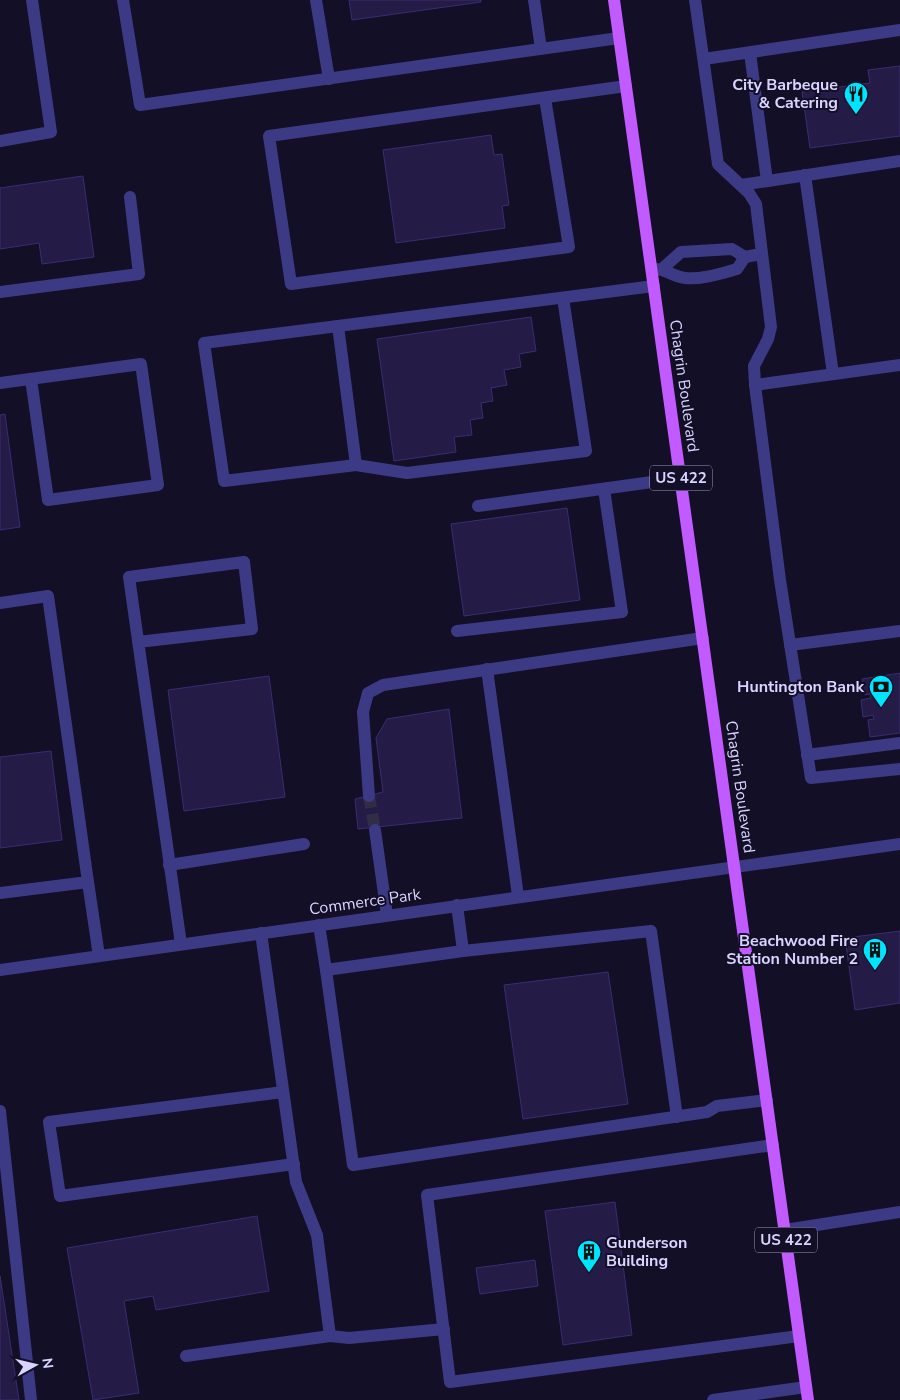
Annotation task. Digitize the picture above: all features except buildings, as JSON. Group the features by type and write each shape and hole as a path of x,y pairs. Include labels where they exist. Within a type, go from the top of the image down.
{"main road":[{"name":"Chagrin Boulevard","path":"614,0 656,269 654,286 807,1394"}],"street":[{"path":"0,141 51,132 32,0"},
{"path":"123,0 140,105 619,38"},
{"path":"316,0 329,79"},
{"path":"534,0 541,49"},
{"path":"695,0 718,164 741,185 756,204 770,327 768,339 754,366 755,385 790,645 811,778 900,769"},
{"path":"704,59 900,30"},
{"path":"750,52 767,181"},
{"path":"546,98 569,247 291,284 269,136 626,86"},
{"path":"741,185 900,161"},
{"path":"805,175 833,374"},
{"path":"0,292 139,274 130,198"},
{"path":"656,269 681,252 732,249 745,257 761,254"},
{"path":"656,269 684,278 692,278 737,269 745,257"},
{"path":"563,298 586,450 407,473 356,465 224,481 204,343 654,286"},
{"path":"338,326 356,465"},
{"path":"0,383 141,364 158,485 48,500 31,379"},
{"path":"755,385 900,365"},
{"path":"478,506 681,478"},
{"path":"456,631 622,612 604,489"},
{"path":"138,642 252,629 244,562 129,577 138,642 170,866 180,944"},
{"path":"0,603 48,596 99,956"},
{"path":"790,645 900,631"},
{"path":"369,796 363,712 368,693 383,685 703,638"},
{"path":"487,669 518,896"},
{"path":"807,755 900,743"},
{"path":"375,830 387,915"},
{"path":"170,866 304,844"},
{"name":"Commerce Park","path":"0,970 900,844"},
{"path":"0,893 88,882"},
{"path":"457,905 463,951"},
{"path":"319,925 353,1165 677,1117 708,1112 717,1106 767,1100"},
{"path":"326,970 463,951 651,931 677,1117"},
{"path":"261,933 296,1182 317,1235 330,1336"},
{"path":"283,1092 49,1122 60,1196 294,1164"},
{"path":"0,1112 31,1400"},
{"path":"773,1145 427,1195 450,1382 799,1336"},
{"path":"785,1230 900,1212"},
{"path":"186,1356 330,1336 349,1338 444,1329"},
{"path":"713,1400 807,1394"}],"tunnel":[{"path":"369,796 375,830"}],"place":[{"name":"City Barbeque & Catering","path":"856,115"},
{"name":"Huntington Bank","path":"881,708"},
{"name":"Beachwood Fire Station Number 2","path":"875,971"},
{"name":"Gunderson Building","path":"589,1273"}]}
